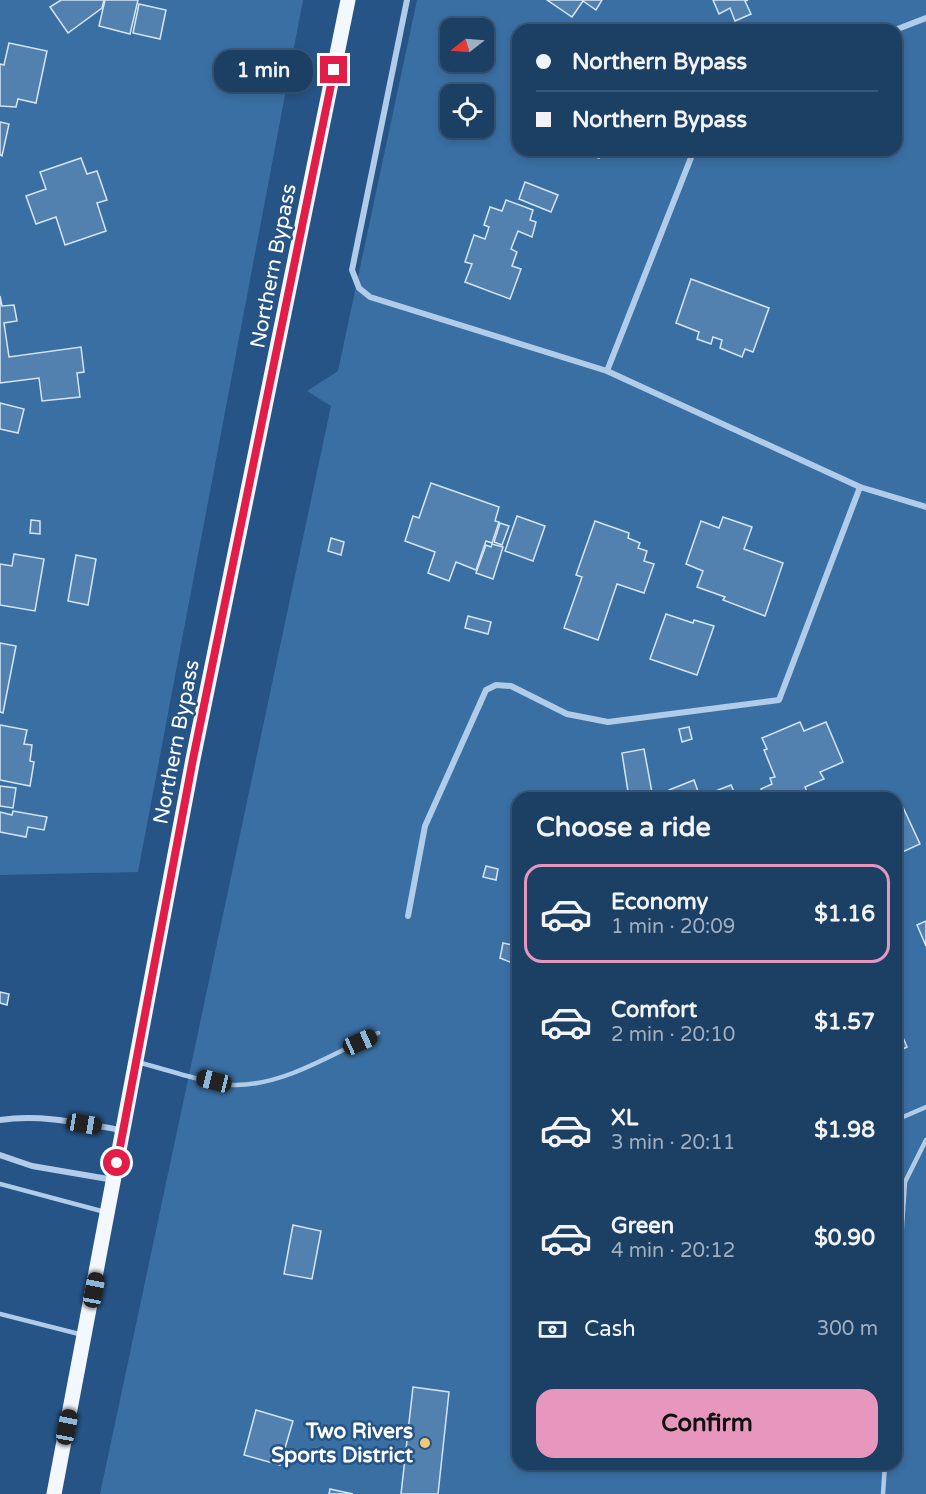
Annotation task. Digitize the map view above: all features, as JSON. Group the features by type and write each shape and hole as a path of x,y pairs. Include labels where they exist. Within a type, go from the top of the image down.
{"main road":[{"name":"Northern Bypass","path":"54,1494 115,1180 135,1061 348,0"}],"street":[{"path":"407,0 352,270 359,288 370,297 607,371 860,487 926,507"},
{"path":"902,27 926,18"},
{"path":"607,371 692,156"},
{"path":"408,916 425,826 486,690 496,685 511,686 567,714 608,722 779,700 860,487"},
{"path":"0,1120 19,1117 122,1130"},
{"path":"0,1155 32,1166 115,1180"}],"lane":[{"path":"135,1061 233,1086 259,1083 286,1075 378,1033"},
{"path":"902,1117 926,1107"},
{"path":"902,1227 905,1182 926,1140"},
{"path":"0,1184 108,1212"},
{"path":"0,1314 85,1336"},
{"path":"883,1494 885,1470"}],"shaded area":[{"path":"0,0 303,0 138,872 0,875"},
{"path":"417,0 926,0 926,1494 100,1494 331,406 307,391 338,371"}],"building":[{"path":"61,0 104,0 102,8 68,33 50,7"},
{"path":"105,0 138,0 130,34 99,26"},
{"path":"547,0 602,0 596,10 583,1 572,17"},
{"path":"713,0 748,0 745,1 751,14 735,21 730,8 719,14"},
{"path":"139,4 166,10 160,39 133,33"},
{"path":"9,43 47,51 36,103 18,99 16,107 0,106 0,64 4,65"},
{"path":"0,122 9,124 2,156 0,155"},
{"path":"81,158 87,174 97,171 107,200 97,203 106,231 65,245 56,217 36,224 26,196 46,189 40,172"},
{"path":"525,182 558,195 551,212 519,199"},
{"path":"506,200 533,210 530,220 536,222 532,237 518,231 511,249 517,252 512,266 521,269 510,299 465,282 472,264 465,262 474,235 485,239 489,227 484,225 490,207 502,211"},
{"path":"691,279 769,308 753,352 745,349 742,357 720,348 722,340 713,337 711,344 697,339 699,332 676,323"},
{"path":"0,296 2,306 14,305 17,321 4,323 9,357 81,347 84,372 77,373 80,397 42,401 39,378 0,383"},
{"path":"0,403 24,409 18,433 0,429"},
{"path":"431,483 499,507 495,521 499,522 492,543 486,541 476,570 456,562 449,581 428,573 435,552 405,541 413,516 419,518"},
{"path":"517,516 545,526 533,561 505,551"},
{"path":"723,517 752,527 744,549 783,563 765,616 697,587 703,571 686,564 701,521 719,528"},
{"path":"31,520 40,521 40,534 30,533"},
{"path":"595,521 629,533 628,538 640,543 638,548 647,551 644,561 654,564 644,593 617,584 598,640 564,628 582,577 576,575"},
{"path":"500,523 509,526 502,545 494,542"},
{"path":"331,538 344,542 341,555 328,551"},
{"path":"492,544 503,547 493,579 476,573 486,545 491,547"},
{"path":"14,554 44,559 35,611 0,605 0,564 12,566"},
{"path":"76,555 96,559 88,605 68,601"},
{"path":"666,614 693,623 694,620 714,626 697,675 650,659"},
{"path":"468,616 491,622 488,634 465,628"},
{"path":"0,643 16,646 3,713 0,712"},
{"path":"800,722 804,731 826,722 843,762 820,772 824,779 805,787 807,792 762,792 761,789 772,784 770,778 775,777 764,750 767,749 762,738"},
{"path":"0,725 27,730 24,744 32,745 30,761 34,762 30,786 0,780"},
{"path":"689,727 692,739 682,742 679,729"},
{"path":"644,749 652,792 628,792 622,753"},
{"path":"694,780 698,792 670,792 669,790"},
{"path":"731,785 734,792 713,792"},
{"path":"0,786 16,788 13,808 0,806"},
{"path":"902,805 920,844 902,852"},
{"path":"13,811 47,817 44,830 28,827 26,837 0,832 0,812 12,815"},
{"path":"486,866 498,869 496,880 483,877"},
{"path":"926,921 926,946 917,925"},
{"path":"503,943 512,945 512,963 500,958"},
{"path":"0,992 9,994 7,1005 0,1003"},
{"path":"902,1035 907,1047 902,1049"},
{"path":"293,1225 321,1231 312,1279 284,1274"},
{"name":"Two Rivers Sports District","path":"413,1387 449,1392 438,1494 401,1494"},
{"path":"256,1410 293,1421 280,1465 244,1455"},
{"path":"330,1489 353,1494 329,1494"}],"place":[{"name":"Two Rivers Sports District","path":"425,1443"}],"route":[{"path":"117,1163 193,759 334,70"}]}
